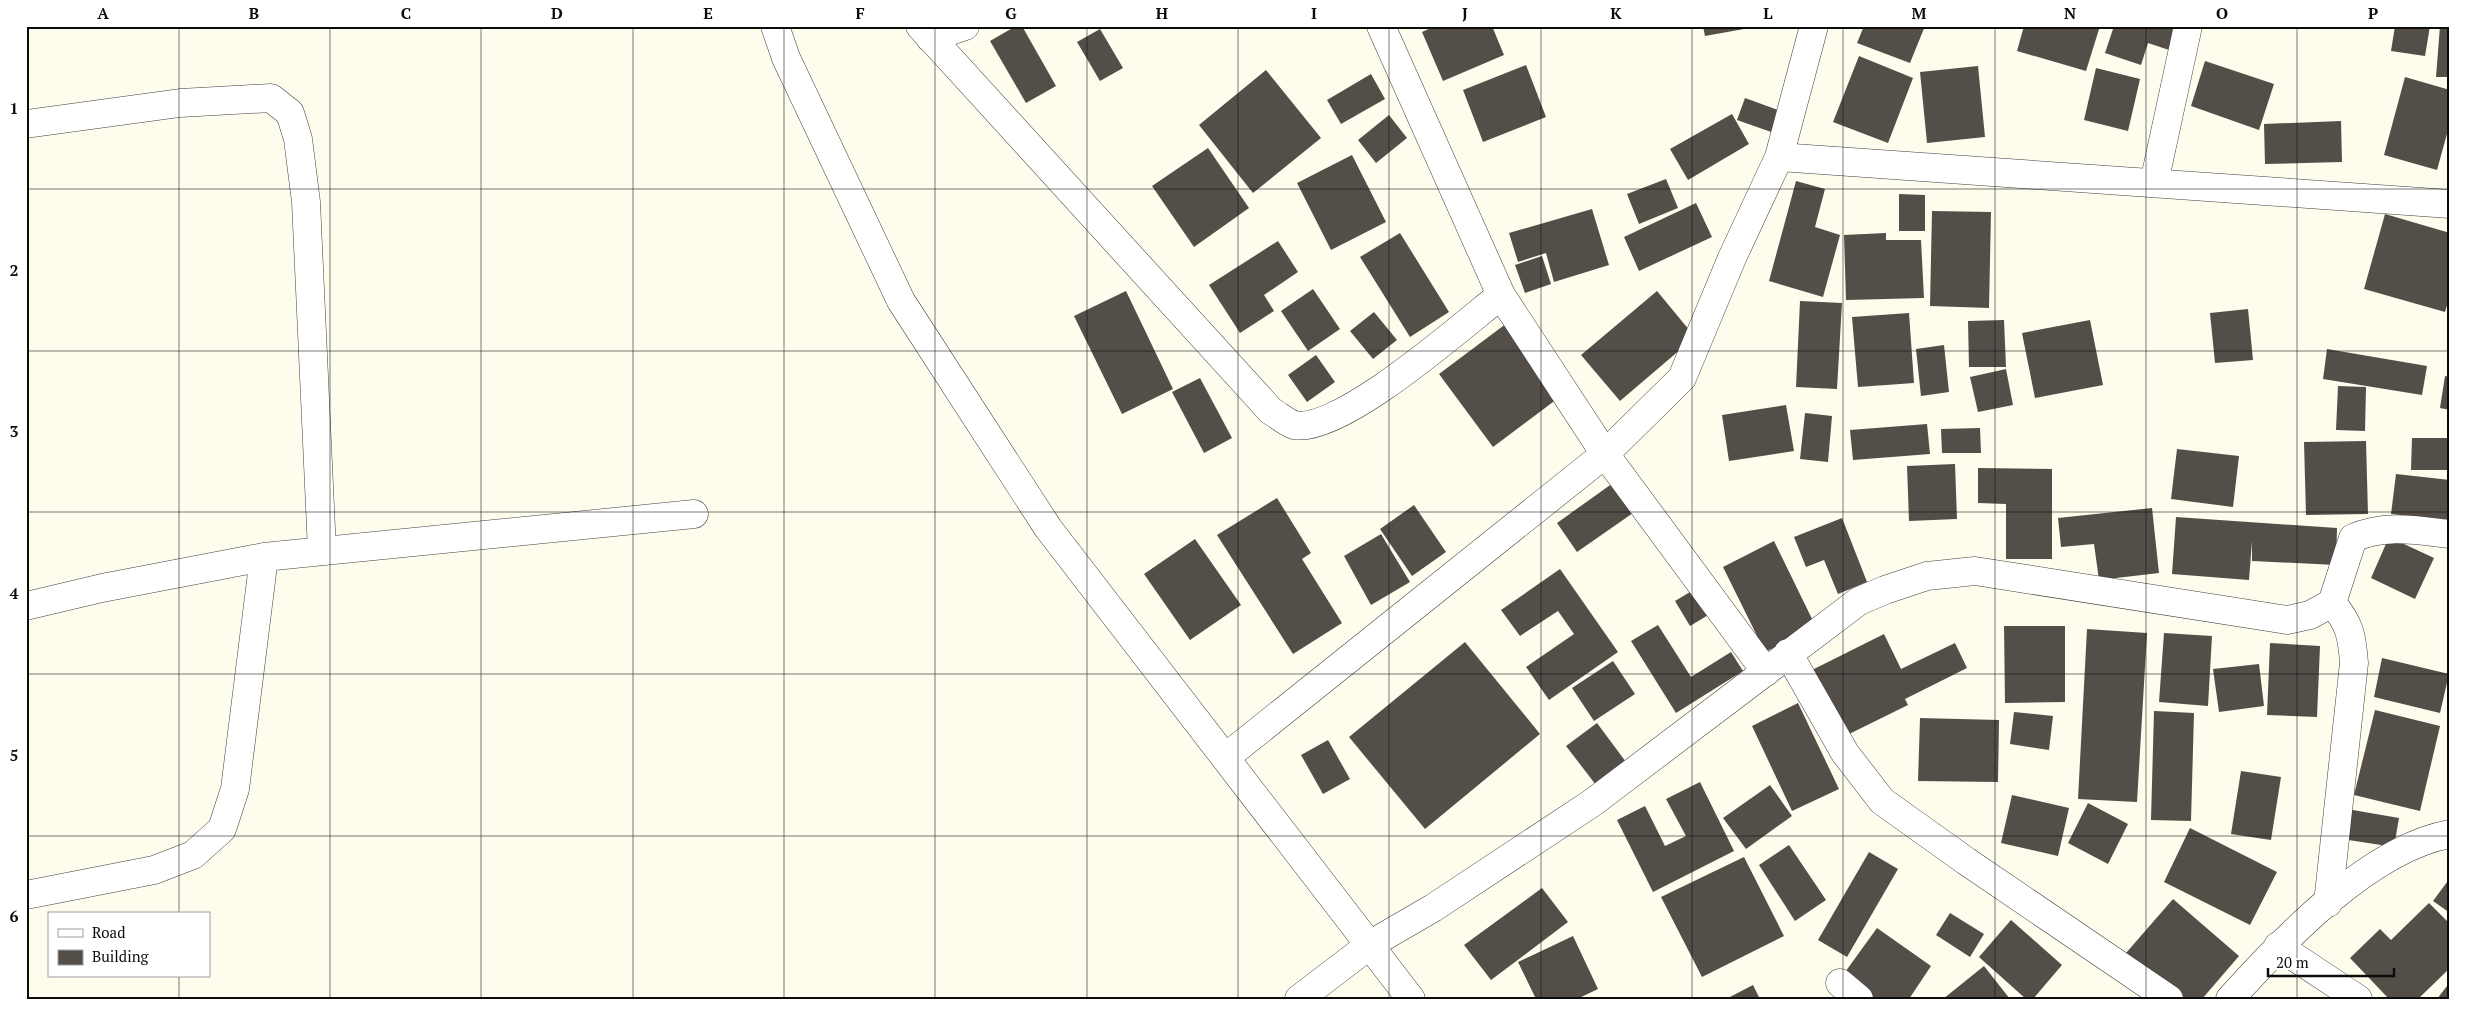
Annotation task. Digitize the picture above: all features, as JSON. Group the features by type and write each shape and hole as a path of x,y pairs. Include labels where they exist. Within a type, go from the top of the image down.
{"street":[{"path":"775,26 786,58 901,301 1048,528 1371,944 1411,999"},
{"path":"925,32 965,26"},
{"path":"1382,26 1501,295 1605,454 1766,672"},
{"path":"1226,757 1605,454 1682,378 1732,258 1779,157 1814,26"},
{"path":"2154,183 2188,26"},
{"path":"925,32 1271,411 1294,425 1325,421 1372,396 1501,295"},
{"path":"26,124 180,103 271,98 290,113 298,140 306,202 322,551"},
{"path":"1779,157 2450,204"},
{"path":"26,606 102,588 264,557 694,514"},
{"path":"1299,999 1371,944 1433,908 1592,803 1859,601 1884,590 1927,576 1975,571 2287,620 2310,615 2332,603 2353,538 2373,530 2406,528 2450,534"},
{"path":"26,896 154,870 194,855 222,829 235,789 264,557"},
{"path":"2328,903 2354,663 2352,636 2345,618 2332,603"},
{"path":"1788,653 1845,753 1882,800 1966,861 2169,999"},
{"path":"2230,999 2278,946 2371,866 2413,846 2450,834"},
{"path":"2278,946 2358,999"}],"building":[{"path":"1016,26 1022,26 1056,86 1026,103 990,41"},
{"path":"1435,26 1492,26 1504,55 1443,81 1422,32"},
{"path":"1703,26 1755,26 1755,27 1705,36"},
{"path":"1864,26 1925,26 1910,63 1857,43"},
{"path":"2024,26 2100,26 2086,71 2017,51"},
{"path":"2114,26 2180,26 2172,51 2148,43 2141,65 2105,53"},
{"path":"2395,26 2430,26 2425,56 2391,51"},
{"path":"2440,26 2450,26 2450,77 2436,77"},
{"path":"1100,29 1123,68 1100,81 1077,42"},
{"path":"1859,56 1913,78 1888,143 1833,122"},
{"path":"2205,61 2274,84 2259,130 2191,106"},
{"path":"1526,65 1546,117 1483,142 1463,90"},
{"path":"1978,66 1985,137 1927,143 1920,72"},
{"path":"2096,68 2140,79 2128,131 2084,120"},
{"path":"1266,70 1321,138 1253,193 1199,125"},
{"path":"1371,74 1385,99 1341,124 1327,100"},
{"path":"2405,77 2450,90 2450,123 2437,170 2384,155"},
{"path":"1745,98 1781,111 1774,133 1737,120"},
{"path":"1732,114 1749,144 1688,180 1670,149"},
{"path":"1389,115 1407,138 1376,163 1358,140"},
{"path":"2341,121 2342,162 2265,164 2264,124"},
{"path":"1208,148 1249,208 1194,247 1152,186"},
{"path":"1352,155 1386,222 1331,250 1297,183"},
{"path":"1666,179 1678,208 1639,224 1627,194"},
{"path":"1796,181 1825,189 1815,227 1840,235 1823,297 1769,281"},
{"path":"1899,194 1925,195 1925,231 1899,231"},
{"path":"1696,203 1712,237 1639,271 1624,237"},
{"path":"1592,209 1609,265 1554,282 1546,253 1518,262 1509,233"},
{"path":"1932,211 1991,212 1989,308 1930,306"},
{"path":"2385,214 2450,233 2450,295 2445,312 2364,289"},
{"path":"1400,233 1449,312 1410,337 1360,257"},
{"path":"1886,233 1886,240 1921,240 1924,298 1846,300 1844,235"},
{"path":"1278,241 1298,272 1264,295 1274,311 1240,333 1209,285"},
{"path":"1542,256 1551,284 1525,293 1515,265"},
{"path":"1313,289 1340,329 1308,351 1281,311"},
{"path":"1126,291 1173,389 1122,414 1074,316"},
{"path":"1657,291 1695,337 1620,401 1581,355"},
{"path":"1800,301 1842,303 1837,389 1796,387"},
{"path":"2248,309 2253,360 2215,363 2210,313"},
{"path":"1374,312 1397,340 1373,359 1350,331"},
{"path":"1909,313 1914,383 1858,387 1852,317"},
{"path":"2004,320 2006,367 1969,367 1968,321"},
{"path":"2090,320 2103,385 2035,398 2022,333"},
{"path":"1507,323 1561,396 1493,447 1439,374"},
{"path":"1944,345 1949,392 1921,396 1916,349"},
{"path":"2327,349 2427,366 2422,395 2323,379"},
{"path":"1316,355 1335,382 1307,402 1288,375"},
{"path":"2006,369 2013,405 1978,412 1970,377"},
{"path":"2445,376 2450,377 2450,410 2440,408"},
{"path":"1200,378 1232,438 1204,453 1172,392"},
{"path":"2338,386 2366,387 2365,431 2336,430"},
{"path":"1786,405 1794,451 1729,461 1722,415"},
{"path":"1805,413 1832,416 1828,462 1800,459"},
{"path":"1927,424 1930,454 1853,460 1850,430"},
{"path":"1980,428 1981,453 1942,453 1941,429"},
{"path":"2412,438 2450,438 2450,470 2411,470"},
{"path":"2366,441 2368,514 2306,515 2304,442"},
{"path":"2177,449 2239,456 2233,507 2171,499"},
{"path":"1955,464 1957,519 1909,521 1907,466"},
{"path":"1978,468 2052,469 2052,559 2006,559 2006,504 1978,503"},
{"path":"2396,474 2450,480 2450,520 2391,514"},
{"path":"1613,483 1633,513 1577,552 1557,523"},
{"path":"1277,498 1311,553 1302,559 1342,623 1293,654 1217,535"},
{"path":"1414,505 1446,552 1412,576 1380,529"},
{"path":"2152,508 2159,573 2099,580 2094,544 2061,547 2058,518"},
{"path":"2176,517 2337,528 2336,565 2252,561 2252,541 2249,580 2172,574"},
{"path":"1842,518 1867,582 1838,594 1824,560 1806,567 1794,537"},
{"path":"1381,534 1410,582 1371,605 1344,556"},
{"path":"2389,537 2434,558 2415,599 2371,578"},
{"path":"1195,539 1241,605 1190,640 1144,574"},
{"path":"1774,541 1816,627 1765,652 1723,567"},
{"path":"1560,569 1618,652 1549,700 1526,667 1574,634 1558,611 1520,636 1501,610"},
{"path":"1695,589 1710,614 1690,626 1675,601"},
{"path":"1658,625 1691,677 1731,652 1743,671 1676,713 1631,641"},
{"path":"2004,626 2065,626 2065,702 2005,703"},
{"path":"2087,629 2147,633 2137,802 2078,799"},
{"path":"2164,633 2212,636 2208,706 2159,702"},
{"path":"1884,634 1901,669 1955,643 1967,668 1905,699 1908,705 1841,738 1808,672"},
{"path":"1465,642 1540,734 1425,829 1349,737"},
{"path":"2270,643 2320,646 2317,717 2267,715"},
{"path":"2382,658 2449,674 2440,713 2374,697"},
{"path":"1613,661 1635,694 1594,721 1572,688"},
{"path":"2259,664 2264,706 2219,712 2213,669"},
{"path":"1798,703 1839,789 1792,811 1752,726"},
{"path":"2375,710 2440,726 2420,811 2354,795"},
{"path":"2154,711 2194,713 2191,821 2151,820"},
{"path":"2014,712 2053,716 2049,750 2010,744"},
{"path":"1920,718 1999,720 1998,782 1918,781"},
{"path":"1597,723 1626,762 1596,785 1566,746"},
{"path":"1328,740 1350,779 1323,794 1301,755"},
{"path":"2241,771 2281,777 2271,840 2231,834"},
{"path":"1700,782 1734,851 1653,892 1617,820 1645,806 1665,846 1686,836 1666,799"},
{"path":"1770,785 1792,816 1746,849 1723,818"},
{"path":"2012,795 2069,808 2058,856 2001,843"},
{"path":"2088,803 2128,824 2108,864 2068,843"},
{"path":"2347,809 2399,818 2394,847 2342,839"},
{"path":"2190,828 2277,872 2250,925 2164,882"},
{"path":"1789,845 1826,900 1795,921 1759,865"},
{"path":"1869,852 1898,869 1847,957 1818,940"},
{"path":"1744,857 1784,936 1702,977 1661,897"},
{"path":"2450,878 2450,913 2433,901"},
{"path":"1542,888 1568,922 1491,980 1464,945"},
{"path":"2173,899 2239,956 2202,999 2177,999 2126,953"},
{"path":"2429,903 2450,924 2450,968 2418,999 2389,999 2350,958 2380,929 2391,940"},
{"path":"1950,913 1984,934 1970,957 1936,935"},
{"path":"2011,920 2062,965 2033,999 2026,999 1979,957"},
{"path":"1877,928 1931,966 1909,999 1876,999 1843,975"},
{"path":"1573,936 1598,989 1577,999 1536,999 1518,962"},
{"path":"1984,966 2010,999 1943,999"},
{"path":"2450,982 2450,999 2437,999"},
{"path":"1753,985 1760,999 1726,999"}]}
